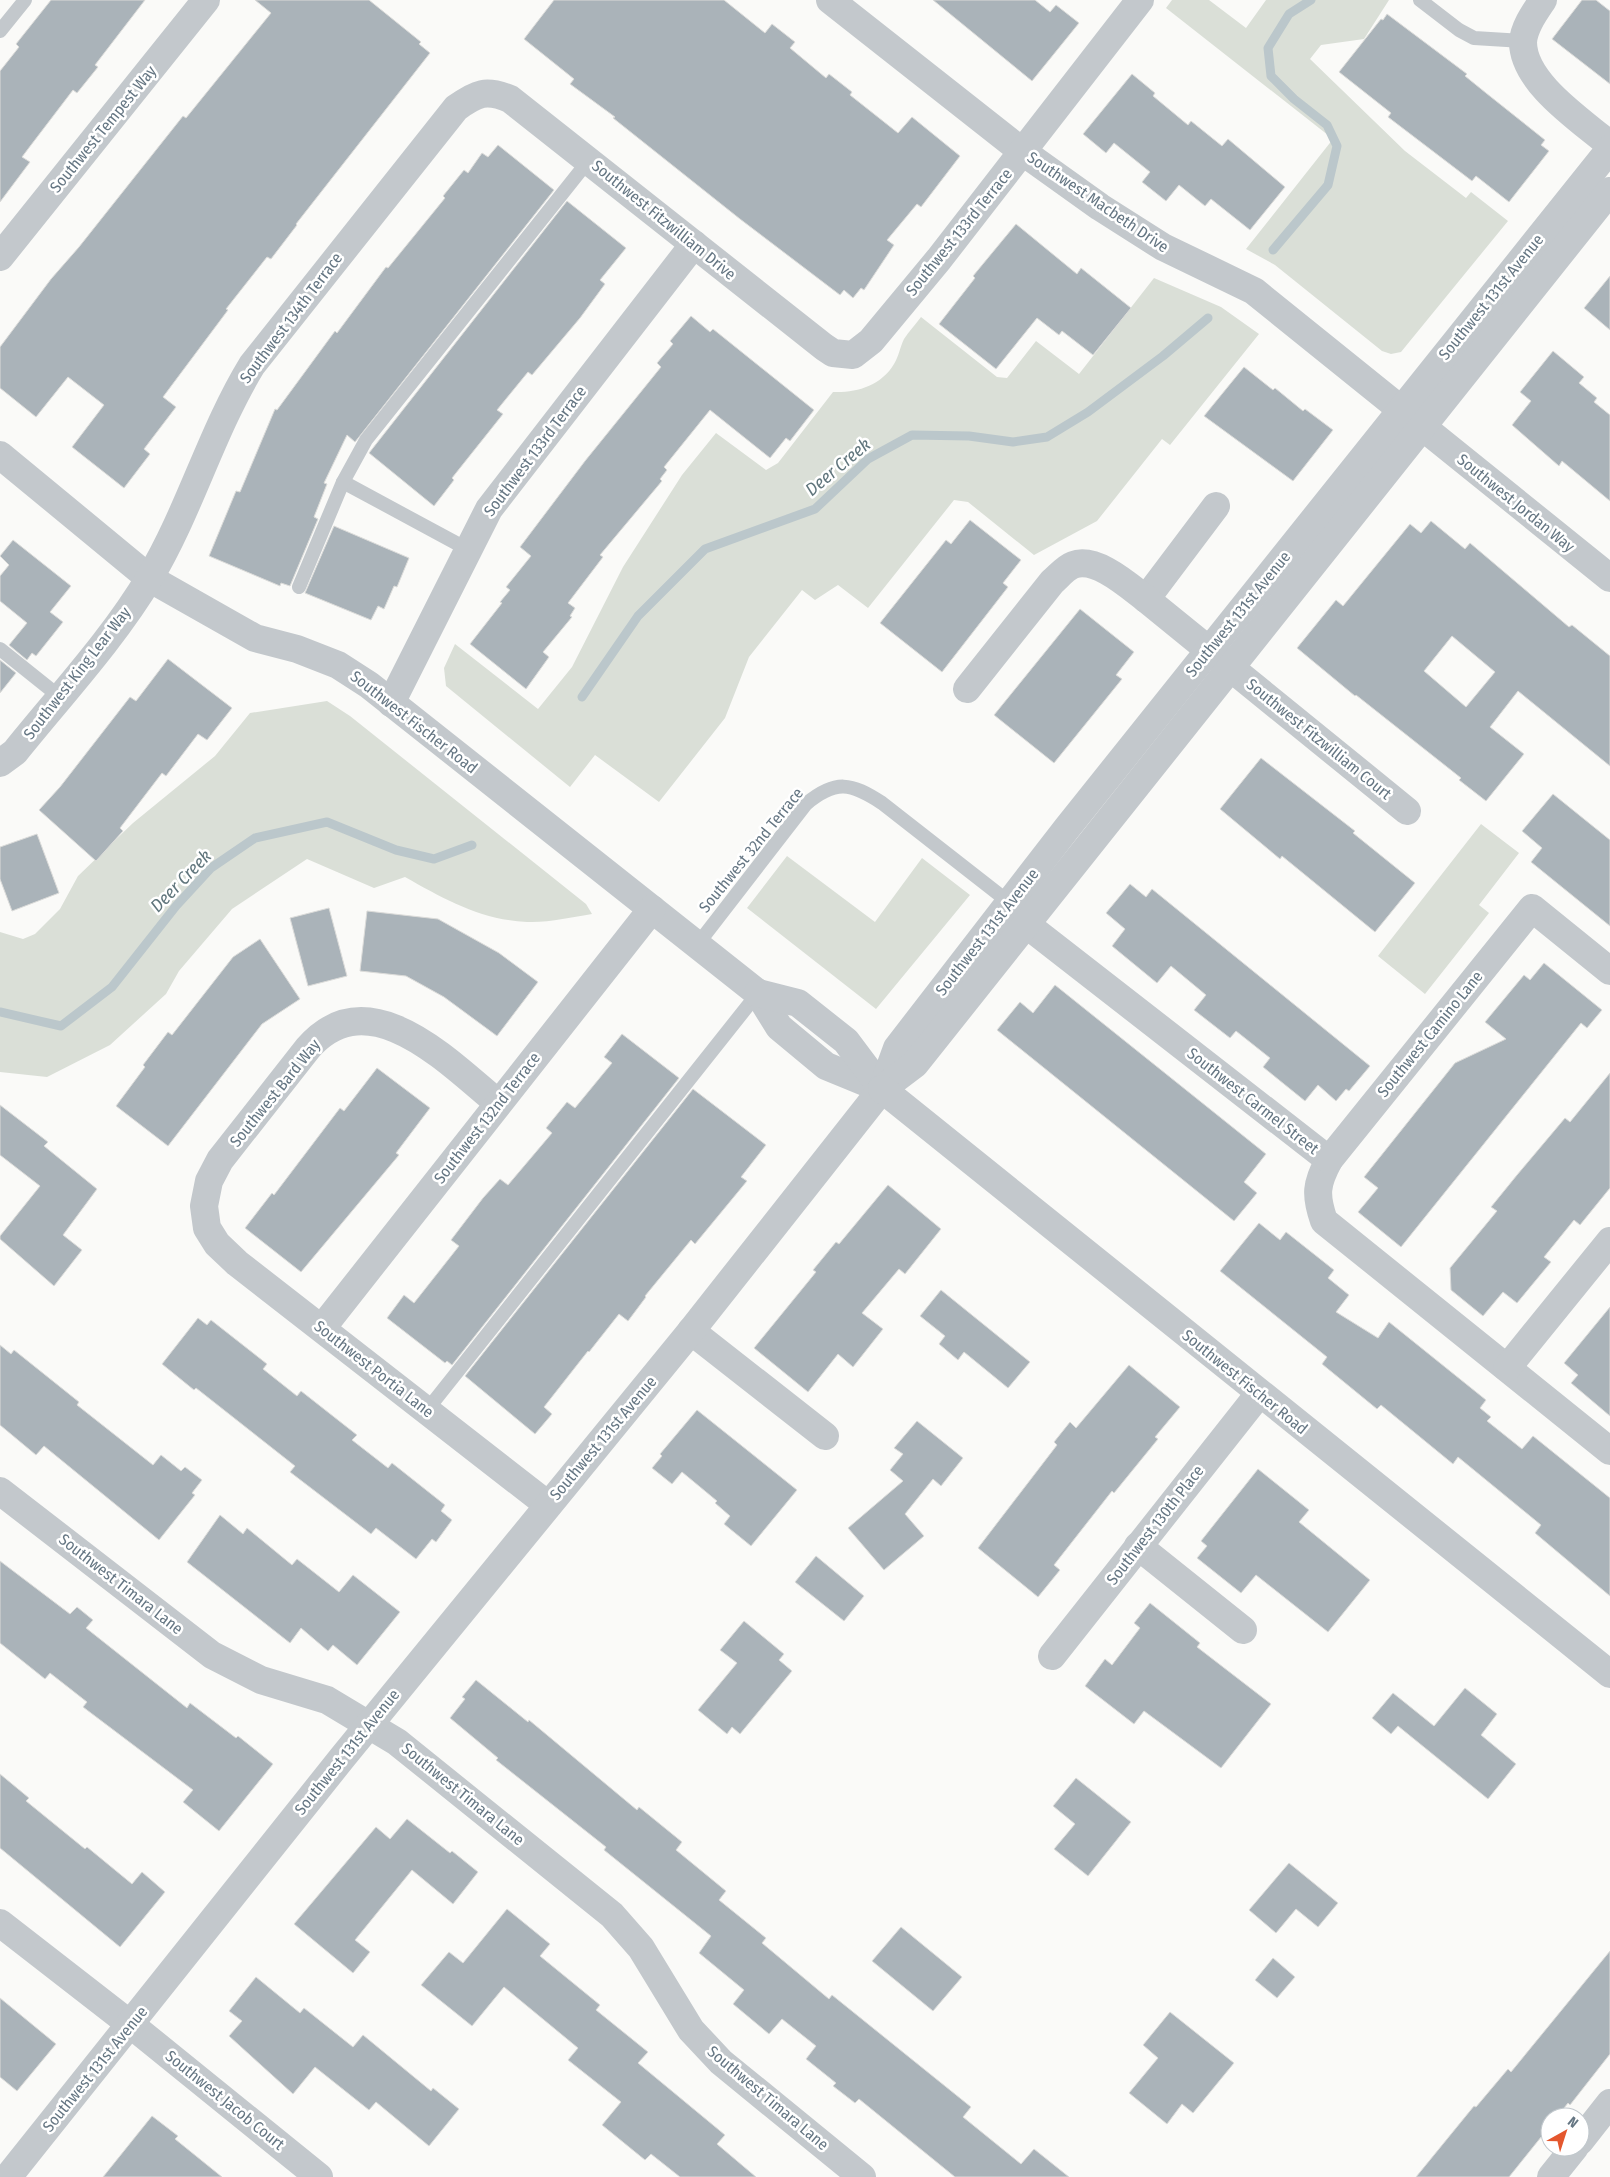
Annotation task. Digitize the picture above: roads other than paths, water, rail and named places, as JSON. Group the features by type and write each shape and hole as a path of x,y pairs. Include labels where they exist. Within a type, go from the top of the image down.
{"street":[{"name":"Southwest Tempest Way","path":"0,257 206,0"},
{"name":"Southwest Macbeth Drive","path":"830,0 1023,152 1100,207 1164,247 1254,291 1422,427"},
{"name":"Southwest 133rd Terrace","path":"842,355 853,355 871,341 1023,152 1140,0"},
{"path":"1543,0 1530,20 1523,41 1525,57 1533,74 1553,96 1610,145"},
{"name":"Southwest Fitzwilliam Drive","path":"483,92 497,93 510,99 824,347 833,353 842,355"},
{"name":"Southwest 134th Terrace","path":"149,578 170,541 233,397 252,365 456,108 483,92"},
{"name":"Southwest 131st Avenue","path":"8,2177 369,1726 691,1332 882,1089 915,1064 1027,925 1400,410 1610,149"},
{"name":"Southwest 131st Avenue","path":"882,1089 897,1048 1010,903 1220,658 1422,427 1610,191"},
{"name":"Southwest 133rd Terrace","path":"391,703 489,509 501,491 694,244"},
{"name":"Southwest Jordan Way","path":"1422,427 1610,578"},
{"name":"Southwest Fischer Road","path":"0,455 149,578 255,638 297,649 338,665 391,703 758,994 798,1003 846,1040 882,1089 1259,1394 1609,1672"},
{"path":"1146,599 1216,506"},
{"name":"Southwest Fitzwilliam Court","path":"967,689 1052,582 1071,566 1089,564 1106,570 1146,599 1407,811"},
{"name":"Southwest King Lear Way","path":"0,763 15,752 60,697 119,621 149,578"},
{"name":"Southwest Camino Lane","path":"1329,1160 1532,908 1610,971"},
{"name":"Southwest 132nd Terrace","path":"322,1328 652,909"},
{"name":"Southwest Carmel Street","path":"1027,925 1329,1160 1320,1178 1317,1201 1324,1221 1610,1451"},
{"name":"Southwest Bard Way","path":"207,1228 204,1218 204,1200 209,1181 216,1166 308,1048 334,1028 363,1022 387,1025 408,1033 498,1103"},
{"name":"Southwest Portia Lane","path":"207,1228 217,1244 237,1264 548,1505"},
{"path":"1507,1368 1610,1241"},
{"path":"691,1332 825,1436"},
{"name":"Southwest 130th Place","path":"1052,1656 1259,1394"},
{"name":"Southwest Timara Lane","path":"0,1491 212,1654 261,1680 327,1700 398,1742 612,1915 642,1948 691,2030 721,2062 862,2177"},
{"path":"1138,1546 1243,1630"},
{"name":"Southwest Jacob Court","path":"0,1923 130,2024 319,2177"},
{"path":"1590,2128 1610,2103"},
{"path":"1551,2177 1567,2157"}],"lane":[{"path":"0,31 25,0"},
{"path":"1420,0 1459,30 1474,38 1523,41"},
{"path":"299,587 343,482 366,440 589,160"},
{"path":"343,482 469,550"},
{"path":"0,649 60,697"},
{"name":"Southwest 32nd Terrace","path":"697,945 806,804 820,792 838,785 862,789 1010,903"},
{"path":"427,1410 758,994"}],"waterway":[{"name":"Deer Creek","path":"1273,250 1328,185 1337,146 1327,125 1294,99 1271,76 1268,48 1289,14 1311,0"},
{"name":"Deer Creek","path":"582,697 638,616 705,549 815,509 868,459 912,435 969,436 1013,442 1047,437 1088,412 1163,356 1208,318"},
{"name":"Deer Creek","path":"0,1012 61,1026 112,987 176,906 211,868 255,838 327,822 396,850 434,859 472,845"}]}
